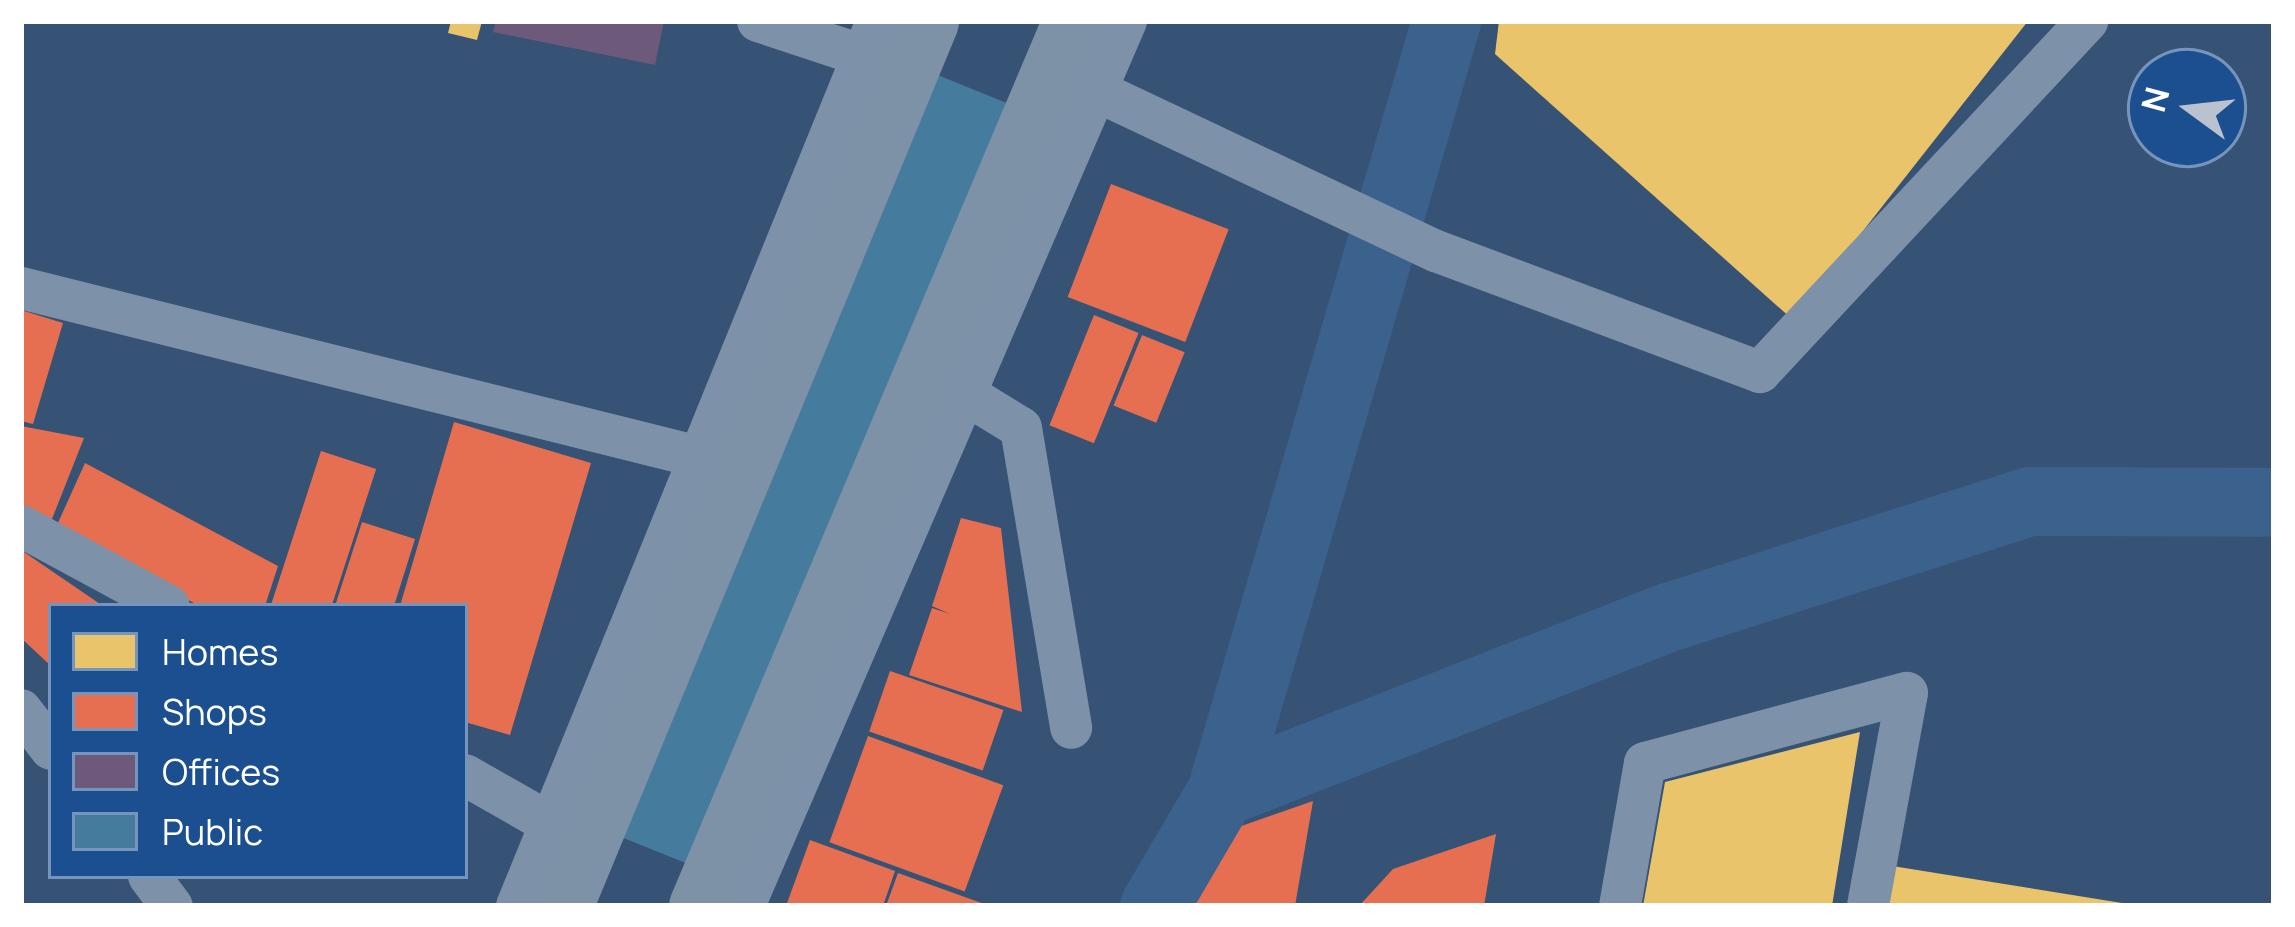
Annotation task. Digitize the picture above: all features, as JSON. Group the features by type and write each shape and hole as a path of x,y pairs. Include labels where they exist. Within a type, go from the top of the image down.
{"highway":[{"path":"700,906 1074,21"},
{"path":"561,906 721,463 893,42"}],"street":[{"path":"758,21 893,42"},
{"path":"744,906 1126,21"},
{"path":"1097,91 1436,251 1760,372 2087,21"},
{"path":"21,288 721,463 550,824 518,906"},
{"path":"967,395 1021,428 1071,728"},
{"path":"21,526 163,603"},
{"path":"1620,906 1645,763 1907,693 1868,906"},
{"path":"21,710 48,744"},
{"path":"468,777 550,824"},
{"path":"151,879 172,906"}],"building: Homes":[{"path":"451,21 482,21 477,40 448,33"},
{"path":"1499,21 2028,21 1793,320 1495,54"},
{"path":"1860,732 1832,906 1643,906 1665,782"},
{"path":"1886,865 2122,903 2122,906 1879,906"}],"building: Shops":[{"path":"1111,184 1229,229 1185,342 1068,297"},
{"path":"21,310 63,323 33,424 21,421"},
{"path":"1094,315 1139,333 1094,443 1049,425"},
{"path":"1142,335 1185,352 1156,423 1114,405"},
{"path":"454,422 591,463 510,735 468,723 468,603 401,603"},
{"path":"21,426 84,438 52,519 21,508"},
{"path":"321,451 376,469 333,603 272,603"},
{"path":"85,463 278,566 266,603 194,603 57,525"},
{"path":"961,518 1001,528 1022,712 909,675 932,608 950,614 932,606"},
{"path":"362,522 415,539 395,603 336,603"},
{"path":"21,550 99,603 48,603 48,663 21,638"},
{"path":"890,671 1003,710 983,771 869,732"},
{"path":"868,736 1003,785 965,891 829,842"},
{"path":"1313,801 1295,906 1147,906 1210,837"},
{"path":"1496,834 1484,906 1359,906 1393,869"},
{"path":"810,840 895,871 883,906 786,906"},
{"path":"898,873 987,905 987,906 886,906"}],"building: Offices":[{"path":"496,21 664,21 655,65 493,32"}],"building: Public":[{"path":"898,59 1009,104 700,869 589,824"}],"waterway":[{"path":"1446,21 1221,792 1668,617 2030,501 2274,502"},
{"path":"1154,906 1221,792"}]}
